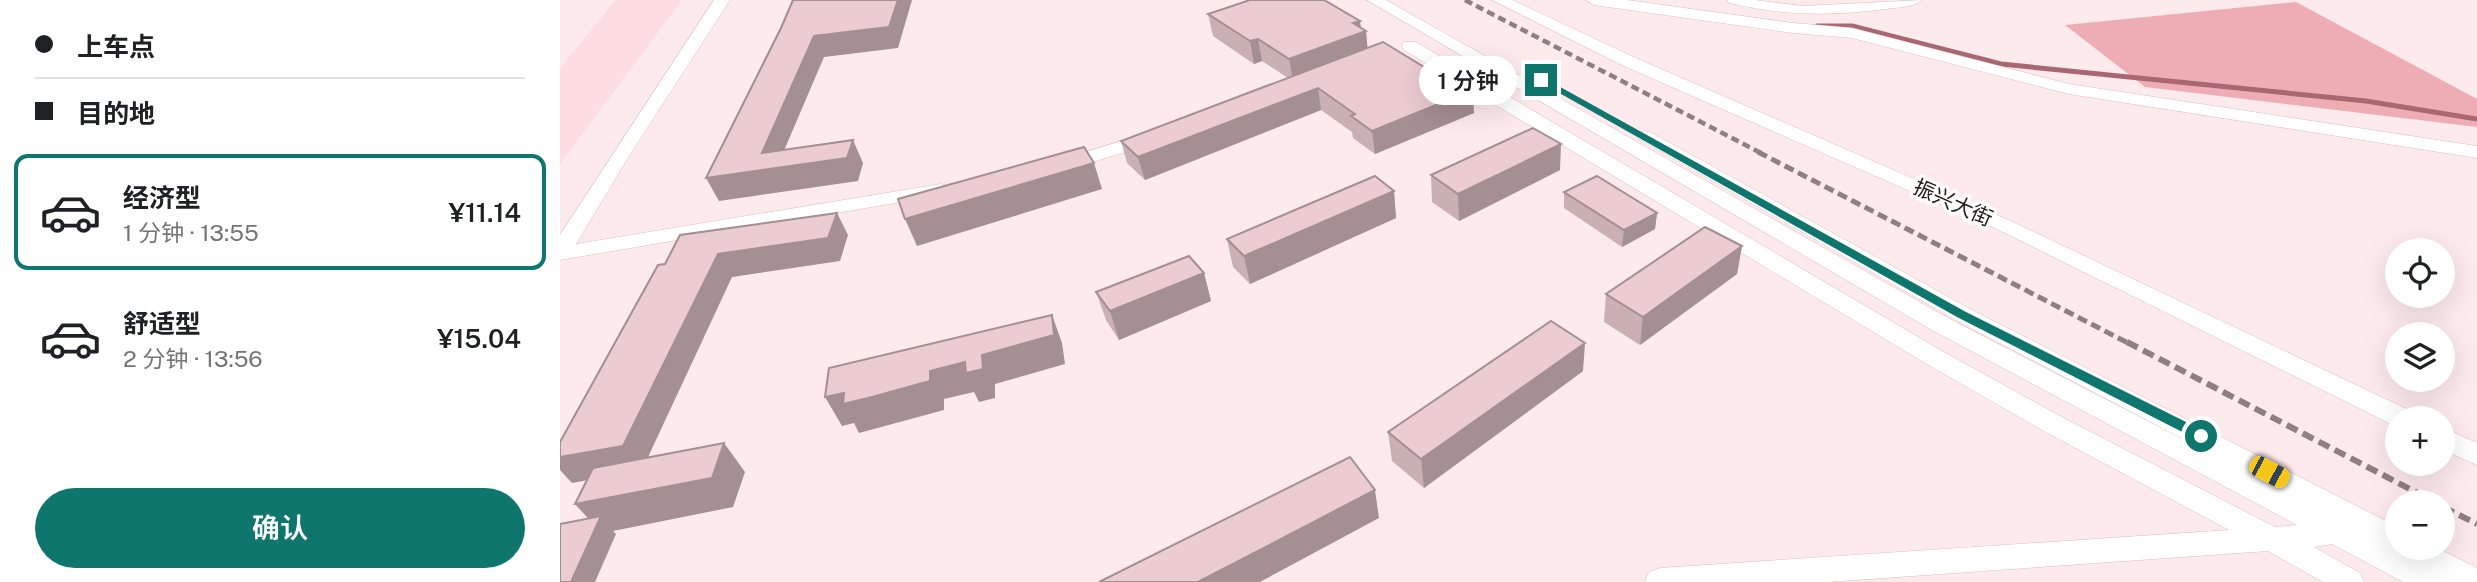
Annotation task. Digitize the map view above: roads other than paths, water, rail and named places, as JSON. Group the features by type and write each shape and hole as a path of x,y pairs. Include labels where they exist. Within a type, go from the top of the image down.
{"street":[{"path":"560,252 619,156 722,0"},
{"path":"1375,0 1938,323 2348,526 2385,537"},
{"path":"1397,0 2348,526 2431,582"},
{"name":"振兴大街","path":"1500,0 1632,63 2006,226 2385,410"},
{"path":"1594,0 1793,29 1852,33 2069,89 2477,152"},
{"path":"1735,0 1766,9 1834,12 1914,0"},
{"path":"1834,12 1836,32"},
{"path":"1450,29 1403,48 2011,401 2275,539 2349,582"},
{"path":"1040,170 1175,130"},
{"path":"560,252 960,187"},
{"path":"2455,444 2477,455"},
{"path":"1660,580 2275,539 2348,526"},
{"path":"2434,560 2475,582"}],"waterway":[{"path":"1817,26 1852,26 2001,64 2366,101 2477,119"}],"railway":[{"path":"1465,0 1761,153"},
{"path":"1758,152 2130,344"},
{"path":"2127,342 2412,490"},
{"path":"2455,513 2477,524"}]}
